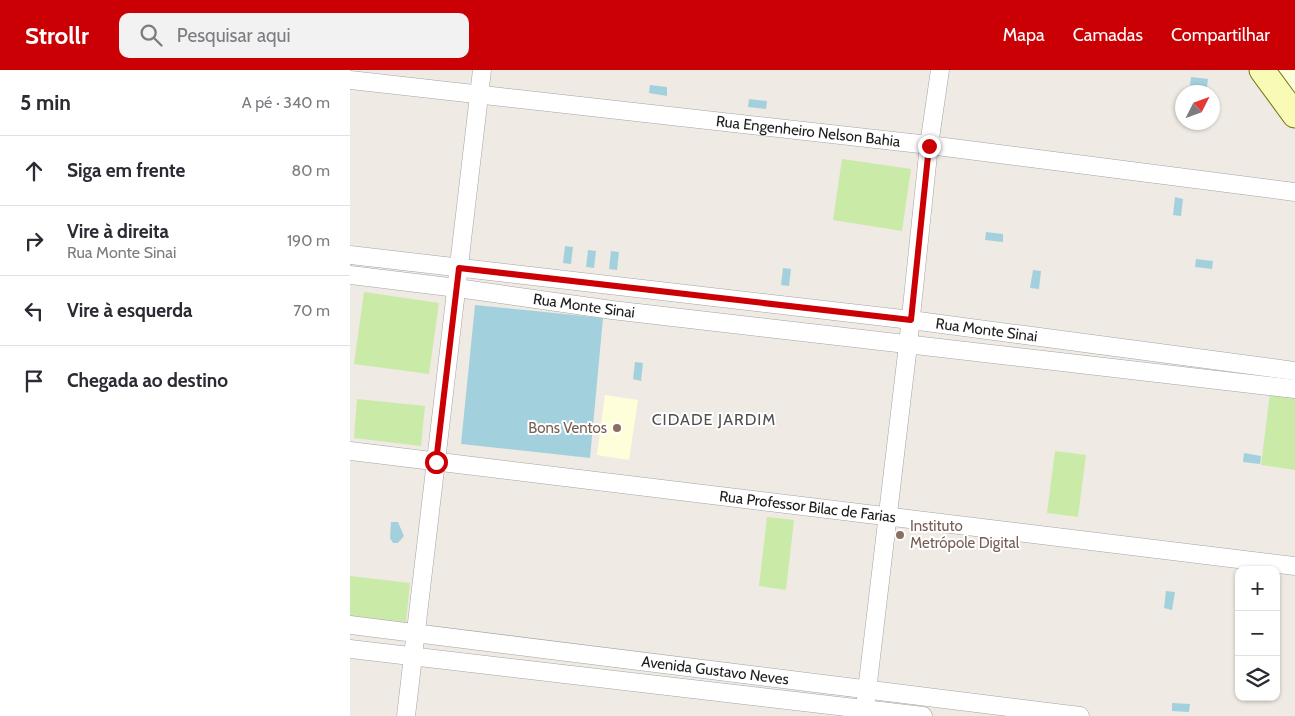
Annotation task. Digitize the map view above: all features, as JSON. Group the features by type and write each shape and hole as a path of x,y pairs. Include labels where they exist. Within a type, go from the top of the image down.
{"street":[{"path":"406,716 482,70"},
{"path":"864,712 911,320 929,146 940,70"},
{"path":"1262,70 1295,115"},
{"name":"Rua Engenheiro Nelson Bahia","path":"350,80 929,146 1295,192"},
{"name":"Rua Monte Sinai","path":"350,254 911,320 1295,371"},
{"name":"Rua Monte Sinai","path":"350,275 612,310 1295,389"},
{"name":"Rua Professor Bilac de Farias","path":"350,451 1295,566"},
{"name":"Avenida Gustavo Neves","path":"350,625 867,691 1080,716"},
{"name":"Avenida Gustavo Neves","path":"350,649 864,712 923,716"}],"shaded area":[{"path":"1269,70 1295,70 1295,106"},
{"name":"Bons Ventos","path":"605,395 638,400 629,460 597,455"}],"green space":[{"path":"842,159 911,169 902,231 833,220"},
{"path":"364,292 439,303 429,374 354,364"},
{"path":"1270,393 1295,396 1295,470 1261,465"},
{"path":"357,399 425,406 421,446 354,438"},
{"path":"1055,451 1086,455 1078,517 1047,513"},
{"path":"767,517 794,520 786,590 759,586"},
{"path":"350,576 410,583 406,622 350,616"}],"water":[{"path":"1191,77 1208,79 1207,85 1190,85"},
{"path":"650,85 667,87 667,96 649,93"},
{"path":"749,99 767,101 766,109 748,107"},
{"path":"1175,197 1183,199 1181,216 1173,215"},
{"path":"986,232 1003,234 1003,242 985,240"},
{"path":"565,246 573,247 571,264 563,263"},
{"path":"588,250 596,251 594,268 586,267"},
{"path":"611,251 619,252 617,270 609,269"},
{"path":"1196,259 1213,261 1212,269 1195,267"},
{"path":"783,268 791,269 789,286 781,285"},
{"path":"1033,270 1041,271 1039,289 1030,288"},
{"path":"475,305 603,318 590,458 461,444"},
{"path":"635,362 643,363 641,381 633,379"},
{"path":"1244,453 1261,456 1260,464 1243,462"},
{"path":"391,522 398,522 404,536 398,543 393,543 390,538"},
{"path":"1166,591 1175,592 1172,610 1164,608"},
{"path":"1172,703 1190,704 1189,712 1172,711"}],"place":[{"name":"Bons Ventos","path":"617,428"},
{"name":"Instituto Metrópole Digital","path":"900,535"}],"district":[{"name":"CIDADE JARDIM","path":"714,419"}],"route":[{"path":"436,462 459,268 911,320 929,146"}]}
